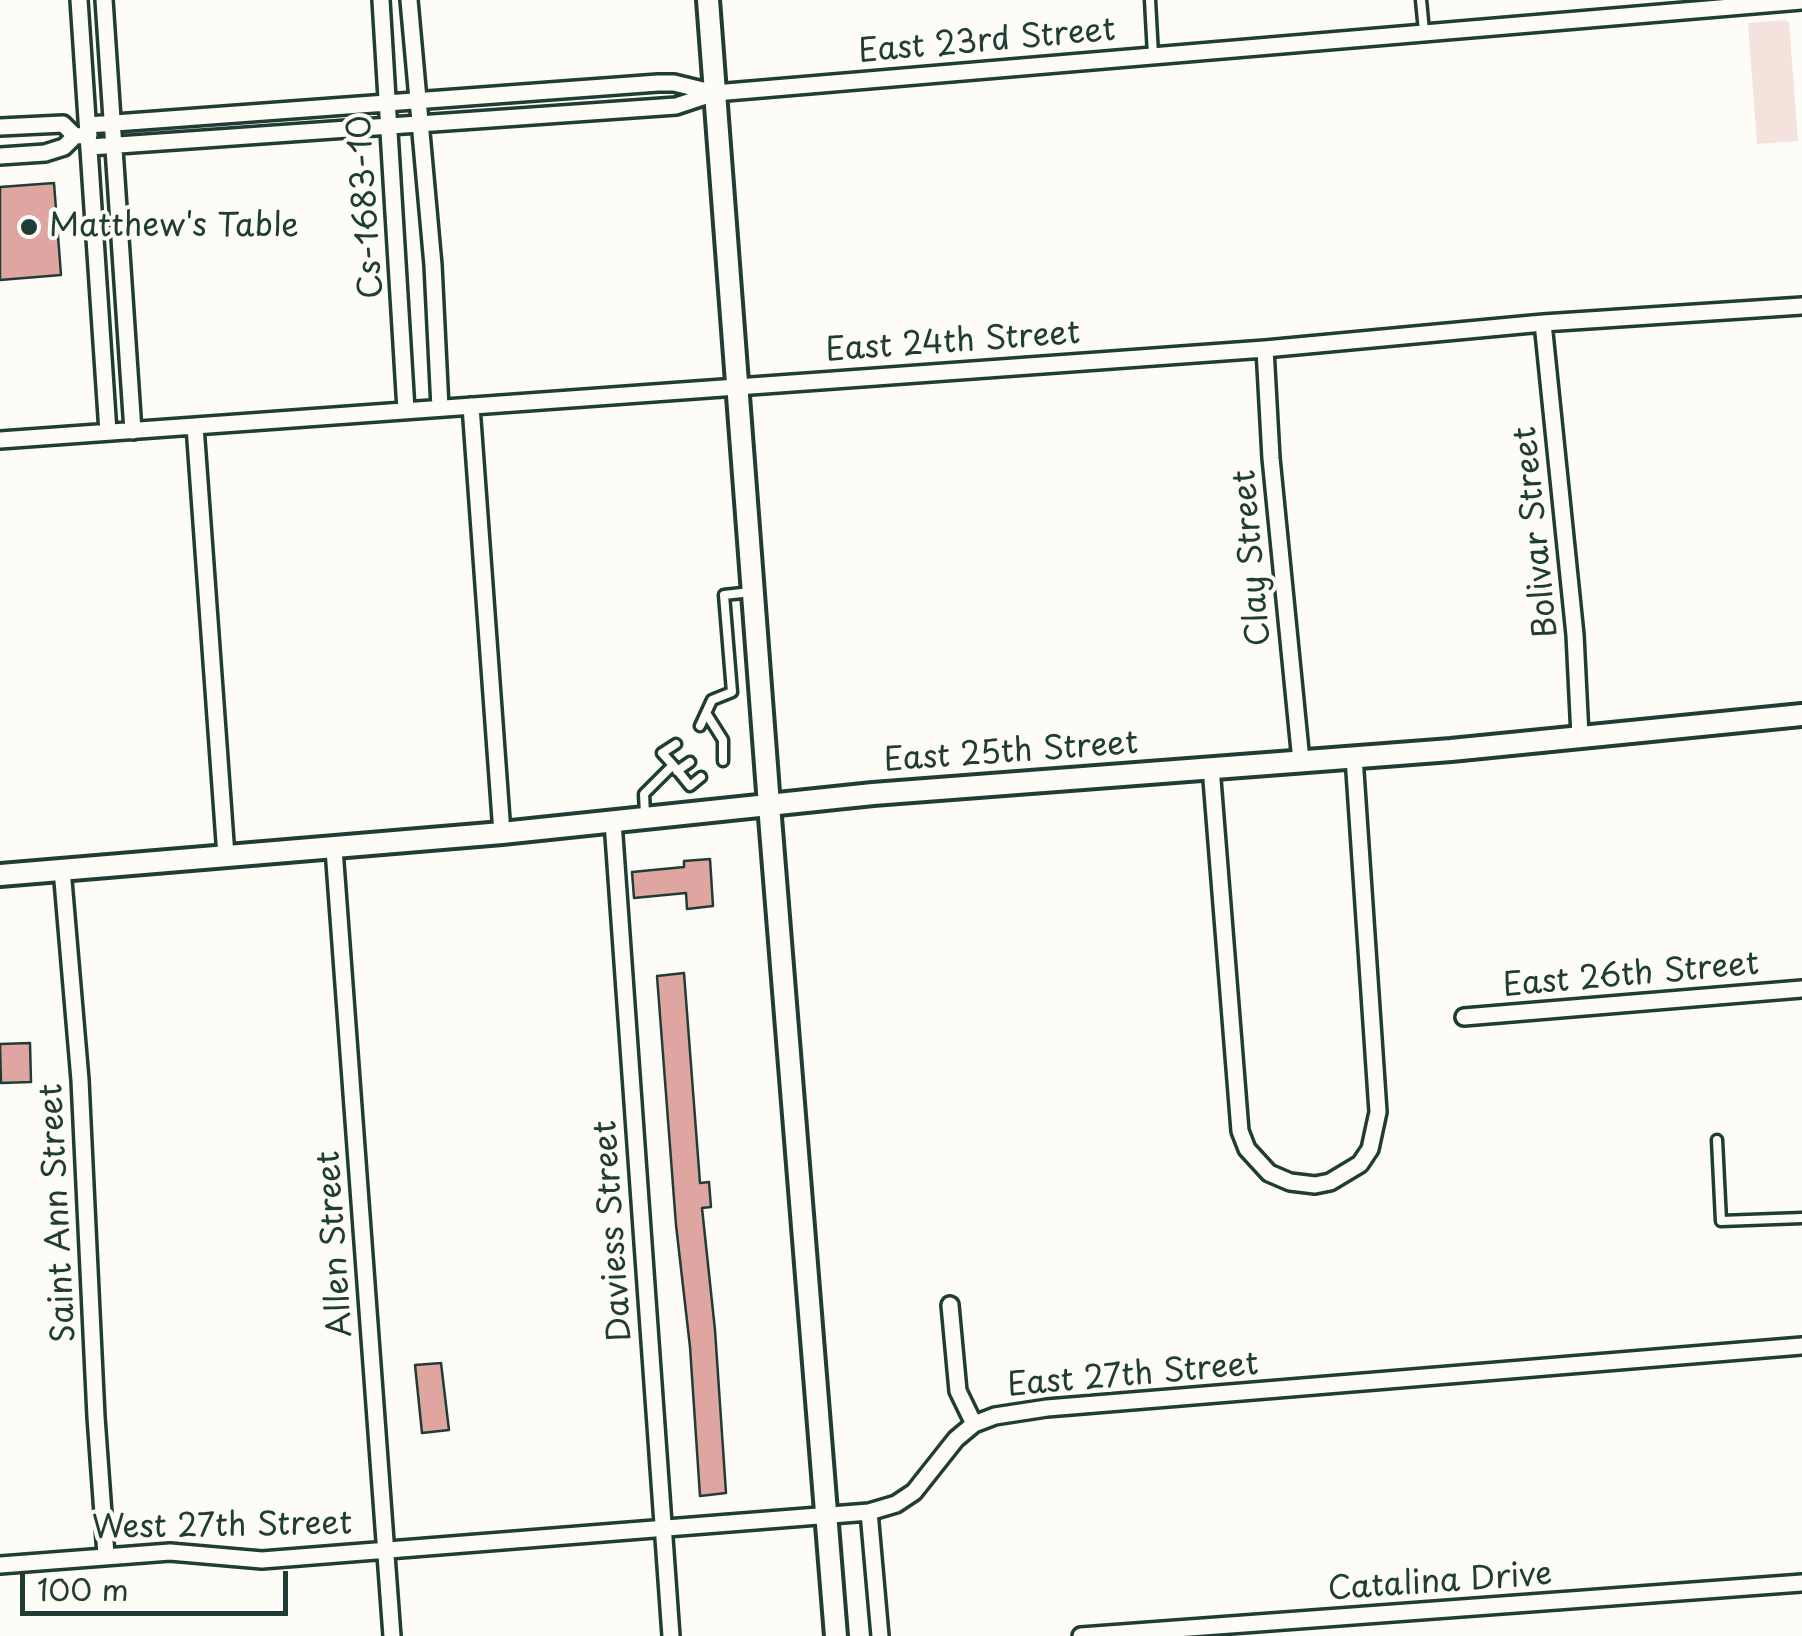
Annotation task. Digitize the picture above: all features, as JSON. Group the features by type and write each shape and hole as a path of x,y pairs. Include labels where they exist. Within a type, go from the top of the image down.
{"street":[{"path":"79,0 85,136 108,432"},
{"path":"104,0 133,430"},
{"name":"Cs-1683-10","path":"381,0 406,410"},
{"path":"409,0 434,265 440,408"},
{"path":"708,0 836,1636"},
{"name":"East 23rd Street","path":"85,136 113,145 676,106 715,93 1802,1"},
{"name":"East 23rd Street","path":"85,136 112,123 416,99 658,83 715,93"},
{"path":"0,128 63,124 85,136"},
{"path":"0,156 45,152 85,136"},
{"name":"East 24th Street","path":"0,440 1265,349 1543,323 1802,306"},
{"name":"Bolivar Street","path":"1543,323 1575,635 1580,736"},
{"name":"Clay Street","path":"1265,349 1271,458 1301,760"},
{"path":"471,406 502,833"},
{"path":"195,426 226,856"},
{"name":"East 25th Street","path":"0,875 1802,715"},
{"path":"1211,768 1240,1131 1247,1149 1269,1173 1290,1182 1314,1185 1330,1182 1360,1164 1370,1150 1378,1112 1354,757"},
{"name":"Daviess Street","path":"613,822 671,1636"},
{"name":"Allen Street","path":"334,848 392,1636"},
{"name":"Saint Ann Street","path":"62,869 80,1080 106,1555"},
{"name":"East 26th Street","path":"1464,1017 1802,989"},
{"path":"950,1305 958,1391 974,1424"},
{"name":"East 27th Street","path":"386,1551 869,1512 896,1504 914,1492 956,1439 974,1424 994,1416 1047,1408 1802,1346"},
{"path":"869,1512 880,1636"},
{"name":"West 27th Street","path":"0,1565 170,1552 262,1560 386,1551"},
{"name":"Catalina Drive","path":"1082,1636 1802,1583"}],"lane":[{"path":"1150,0 1153,54"},
{"path":"1422,0 1424,31"},
{"path":"700,726 712,700 732,692 724,594 752,592"},
{"path":"706,714 723,740 724,760"},
{"path":"713,746 718,731"},
{"path":"676,744 662,753 690,786 701,777"},
{"path":"645,818 644,794 675,768 690,762"},
{"path":"1718,1140 1722,1221 1802,1218"}],"shaded area":[{"path":"1789,22 1798,141 1757,144 1748,23"}],"building":[{"name":"Matthew's Table","path":"54,183 61,275 0,280 0,187"},
{"path":"710,859 713,906 687,909 686,893 634,898 632,872 684,867 684,861"},
{"path":"684,973 700,1183 709,1182 711,1207 702,1208 726,1493 700,1496 657,976"},
{"path":"30,1043 31,1082 1,1083 0,1044"},
{"path":"441,1363 449,1430 422,1433 415,1365"}],"place":[{"name":"Matthew's Table","path":"29,227"}]}
